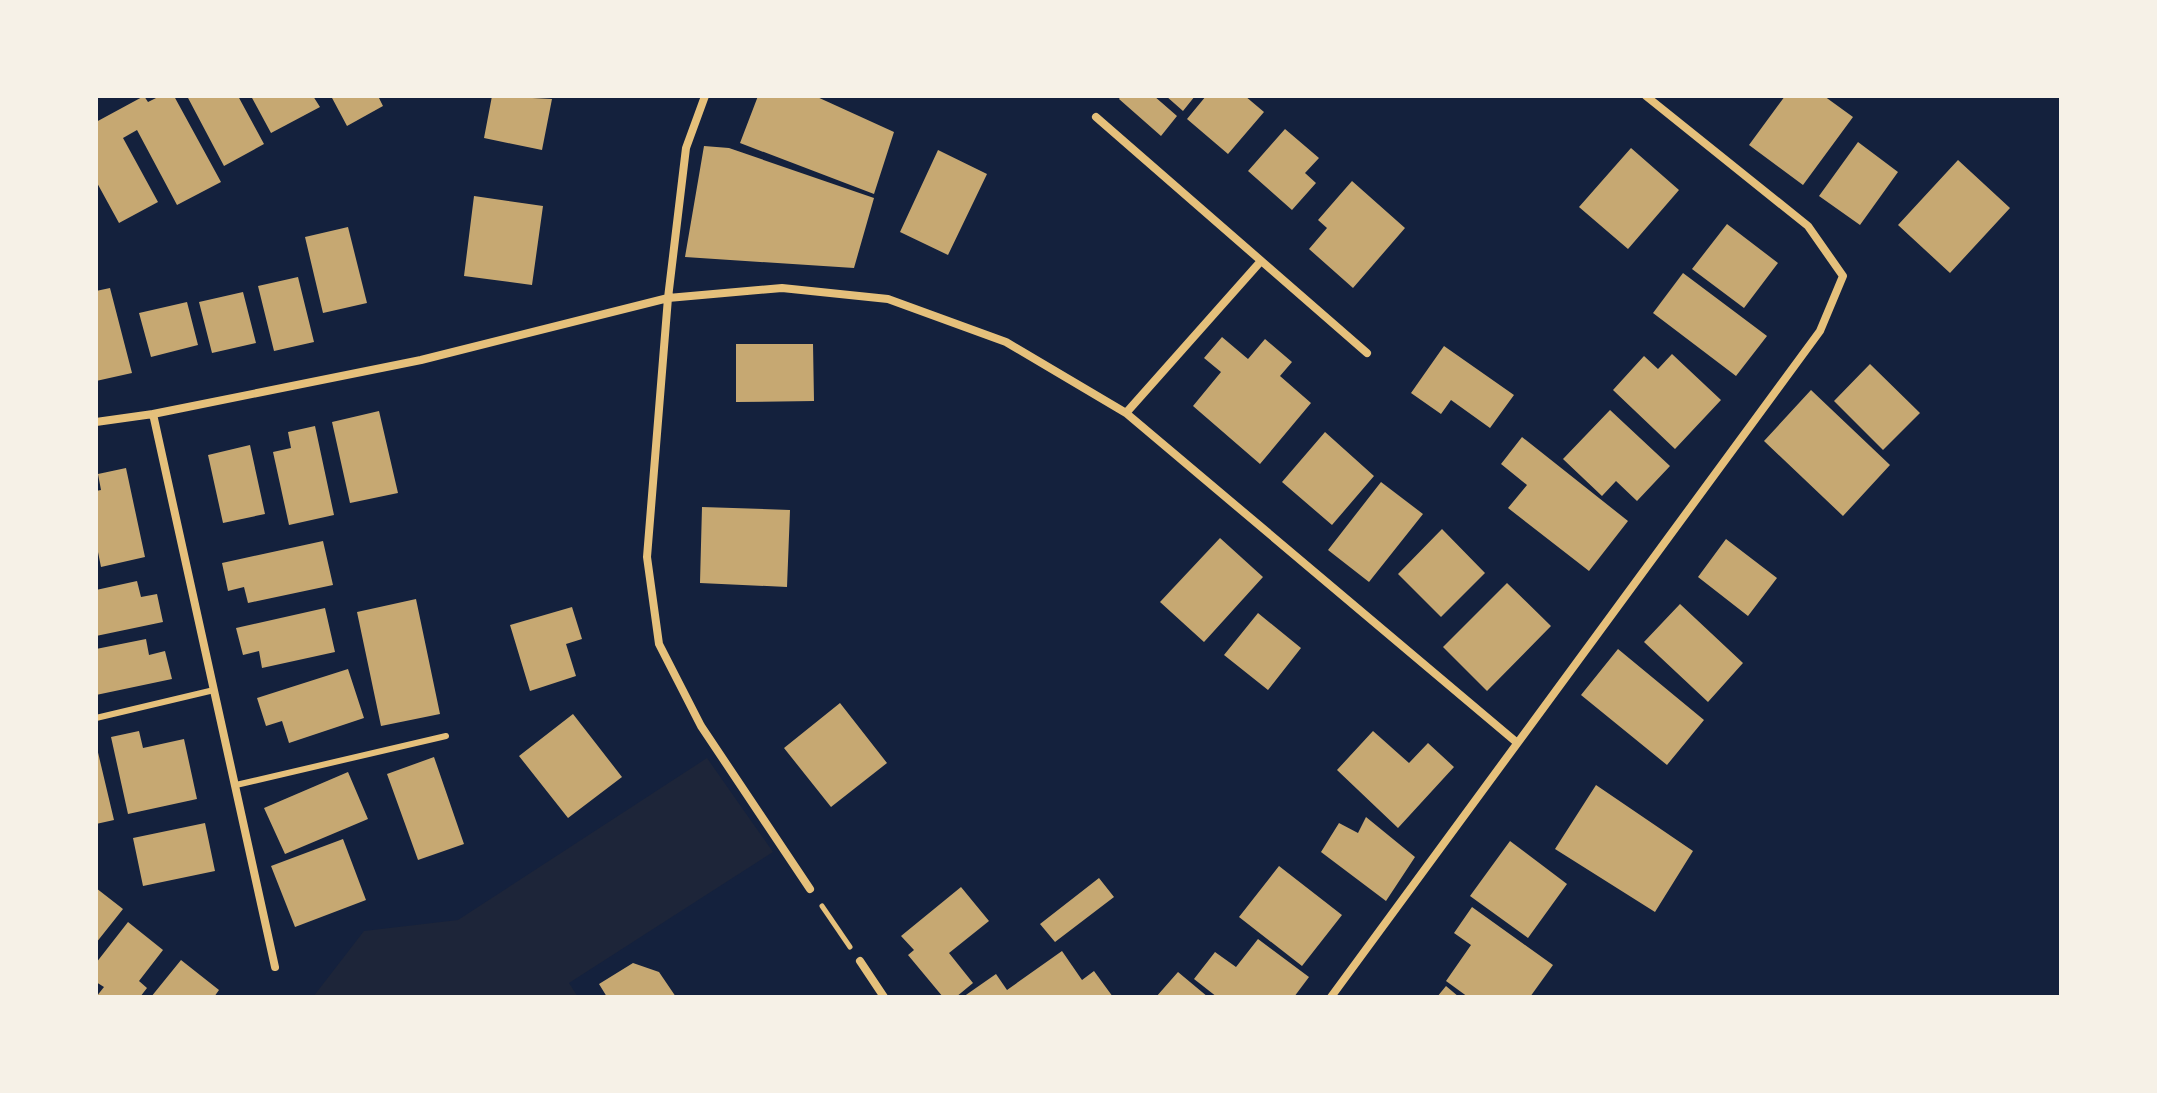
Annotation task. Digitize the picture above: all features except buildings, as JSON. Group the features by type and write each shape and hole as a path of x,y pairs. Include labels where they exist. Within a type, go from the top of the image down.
{"street":[{"path":"705,96 686,148 668,298 647,557 659,644 701,726 810,889"},
{"path":"1331,997 1515,741 1820,331 1843,276 1808,226 1646,96"},
{"path":"1096,117 1367,353"},
{"path":"1126,413 1261,261"},
{"path":"96,422 153,414 421,360 668,298 782,288 888,299 1006,342 1126,413 1515,741"},
{"path":"153,414 275,967"},
{"path":"860,961 884,997"}],"lane":[{"path":"96,718 214,690"},
{"path":"236,785 446,736"}],"path":[{"path":"810,889 860,961"}],"shaded area":[{"path":"707,758 773,852 569,983 578,997 313,997 364,931 458,920"}]}
